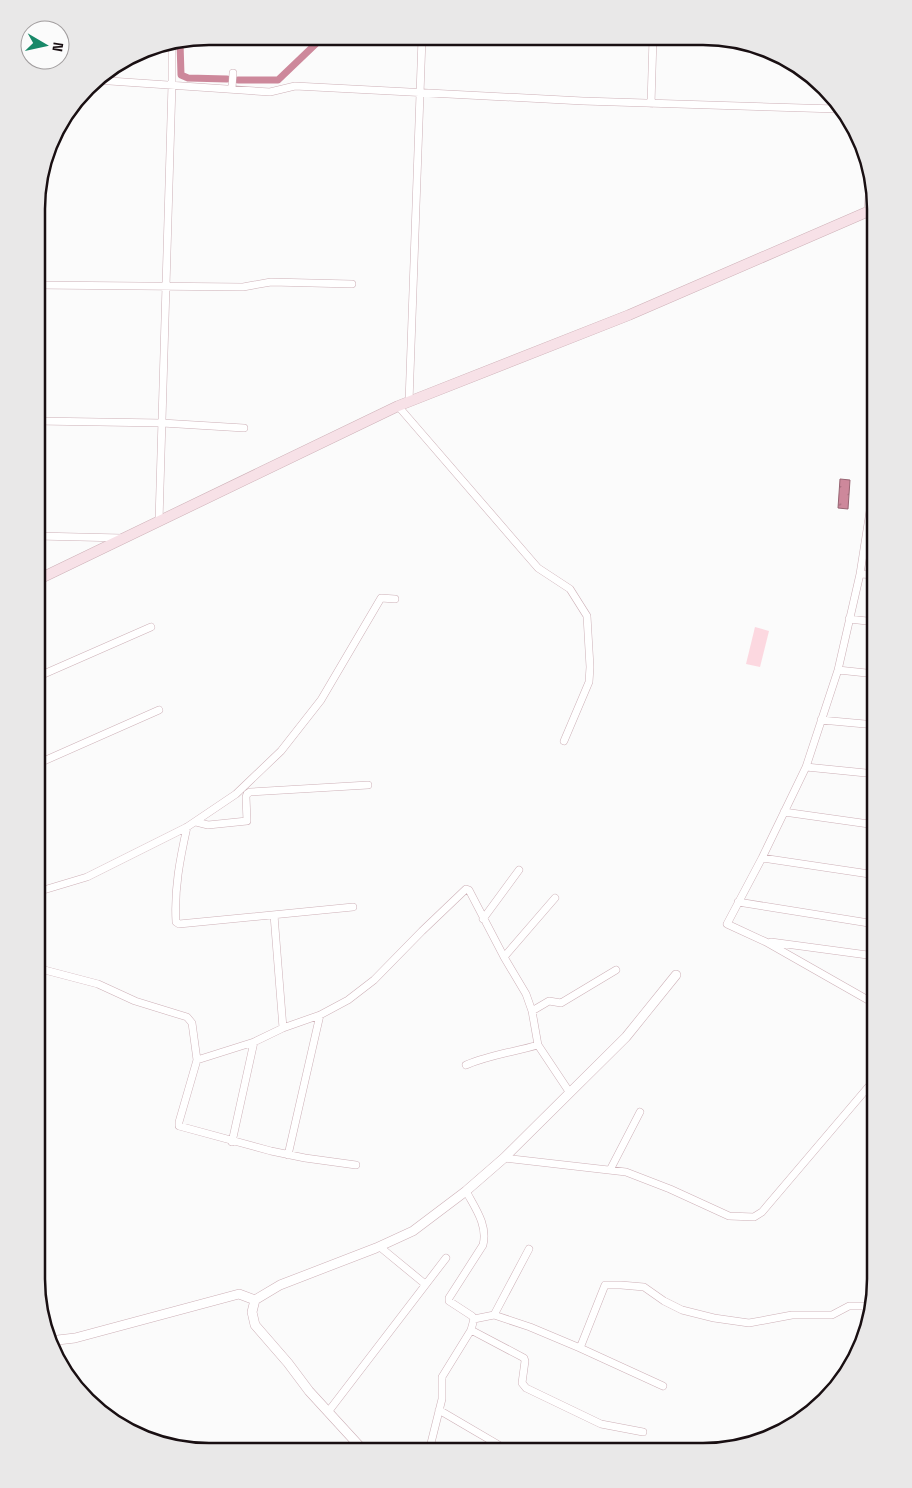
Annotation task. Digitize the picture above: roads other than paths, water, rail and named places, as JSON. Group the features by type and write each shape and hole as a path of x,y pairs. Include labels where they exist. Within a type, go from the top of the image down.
{"main road":[{"path":"45,576 398,406 630,315 867,212"}],"street":[{"path":"409,402 422,45"},
{"path":"651,104 653,45"},
{"path":"159,521 167,287 172,50"},
{"path":"232,88 233,73"},
{"path":"108,81 270,92 294,86 651,104 833,109"},
{"path":"45,285 243,287 270,282 352,284"},
{"path":"398,406 538,568 570,589 587,616 590,667 588,682 564,741"},
{"path":"45,421 162,423 244,428"},
{"path":"867,530 860,574 838,670 806,768 727,924 766,942 867,999"},
{"path":"45,536 122,538"},
{"path":"860,574 867,574"},
{"path":"45,890 87,877 188,827 236,794 281,751 321,700 381,598 395,599"},
{"path":"850,619 867,621"},
{"path":"45,673 151,627"},
{"path":"838,670 867,673"},
{"path":"45,760 159,710"},
{"path":"822,720 867,724"},
{"path":"806,768 867,773"},
{"path":"196,822 208,825 247,821 246,797 250,792 368,785"},
{"path":"784,812 867,824"},
{"path":"188,827 178,873 175,901 176,922 184,925 354,907"},
{"path":"762,858 867,874"},
{"path":"483,919 519,870"},
{"path":"197,1060 254,1042 283,1028 320,1015 348,1000 374,980 464,889 470,890 483,919 526,994 532,1011 538,1045 570,1093"},
{"path":"504,957 555,898"},
{"path":"738,902 867,923"},
{"path":"274,915 283,1028"},
{"path":"766,942 867,955"},
{"path":"45,970 98,984 136,1000 187,1017 192,1023 197,1060 179,1126 232,1142 288,1155 356,1165"},
{"path":"532,1011 550,1001 560,1003 616,970"},
{"path":"254,1300 280,1285 380,1247 413,1231 466,1191 504,1158 626,1038 676,975"},
{"path":"288,1155 320,1015"},
{"path":"232,1142 254,1042"},
{"path":"466,1065 482,1058 538,1045"},
{"path":"504,1158 626,1172 670,1188 729,1216 754,1218 762,1212 867,1088"},
{"path":"610,1170 640,1112"},
{"path":"466,1191 482,1221 484,1240 483,1245 449,1298 449,1301 474,1319 494,1315 530,1327 664,1386"},
{"path":"380,1247 425,1284"},
{"path":"494,1315 529,1249"},
{"path":"328,1412 446,1258"},
{"path":"580,1348 605,1285 644,1287 664,1301 682,1310 714,1318 749,1323 792,1315 832,1315 849,1306 865,1307"},
{"path":"57,1340 74,1338 239,1294 254,1300"},
{"path":"254,1300 252,1312 255,1324 309,1391 357,1443"},
{"path":"432,1443 442,1399 442,1377 471,1330 474,1319"},
{"path":"471,1330 524,1358 522,1383 526,1388 600,1424 643,1432"},
{"path":"439,1410 495,1443"}],"water":[{"path":"840,479 850,480 848,509 838,508"}],"waterway":[{"path":"238,80 278,80 315,45"},
{"path":"180,48 181,75 188,78 227,79"}]}
